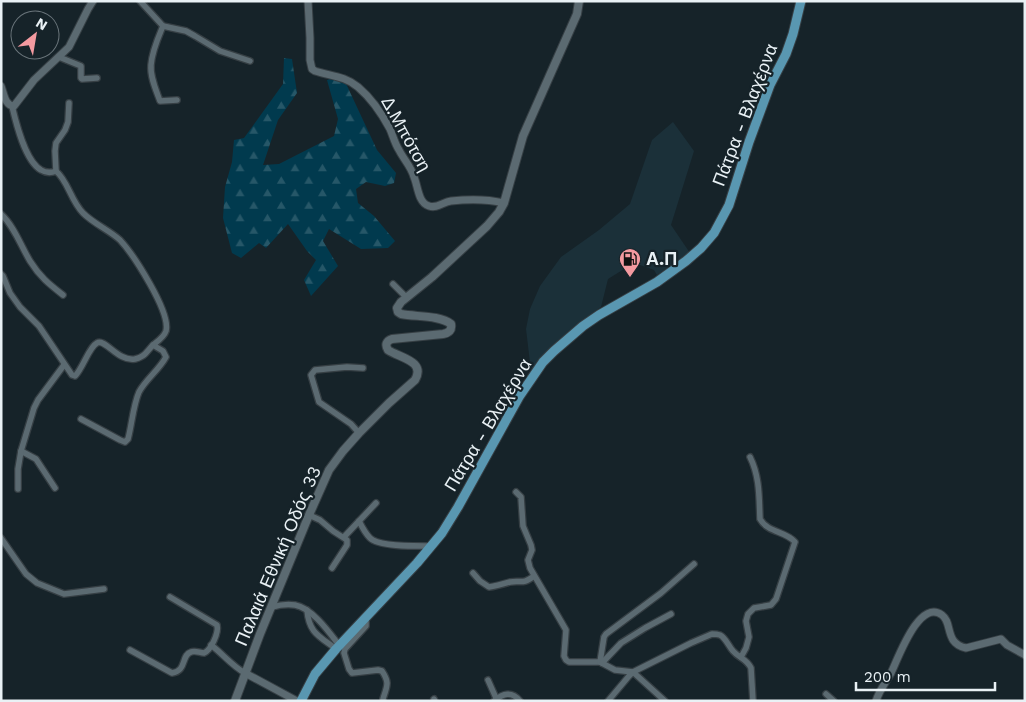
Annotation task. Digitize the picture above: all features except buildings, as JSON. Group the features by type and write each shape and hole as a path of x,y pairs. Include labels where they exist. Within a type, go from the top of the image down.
{"main road":[{"path":"407,298 487,226 499,212 504,203 524,136 577,14 579,1"},
{"name":"Πάτρα - Βλαχέρνα","path":"301,701 315,674 337,647 417,563 442,533 519,398 543,362 583,326 657,282 686,261 714,233 729,205 770,85 786,54 801,1"},
{"name":"Παλαιά Εθνική Οδός 33","path":"235,701 309,515 329,470 343,451 418,375 418,369 415,364 388,350 386,346 388,340 448,333 452,327 449,322 442,319 401,314 398,312 398,305 407,298"}],"street":[{"path":"60,56 71,44 93,1"},
{"path":"140,1 162,26 173,27 186,32 220,51 250,61"},
{"name":"Δ.Μπότση","path":"308,1 312,69 346,79 367,95 385,121 400,152 411,169 420,196 425,204 435,207 453,201 480,200 504,203"},
{"path":"162,26 154,48 151,66 152,73 160,101 177,100"},
{"path":"60,57 81,66 82,79 97,78"},
{"path":"12,106 16,104 34,80 56,60"},
{"path":"1,86 6,100 12,106 20,138 34,164 41,170 49,173 56,172"},
{"path":"1,274 4,276 10,293 20,307 39,326 72,375 77,375 92,349 99,342 104,343 121,357 130,360 140,358 145,354 162,337 166,330 163,309 146,277 128,250 118,239 82,212 60,175 56,172 56,143 68,122 69,103"},
{"path":"1,214 45,281 63,295"},
{"path":"393,284 407,298"},
{"path":"81,419 120,440 125,442 128,439 140,392 166,357 163,351 153,345"},
{"path":"18,489 18,468 21,451 35,404 64,365"},
{"path":"360,433 351,424 319,402 310,375 315,370 347,367 363,368"},
{"path":"21,451 36,459 55,488"},
{"path":"741,657 749,637 746,621 748,614 754,608 771,605 776,599 795,542 792,538 768,528 760,519 758,479 750,457"},
{"path":"516,492 521,498 523,526 532,550 528,560 530,568 566,630 564,656 566,660 569,662 601,662 615,670 633,672 665,701"},
{"path":"344,537 376,503"},
{"path":"309,515 320,520 347,540 347,545 332,568"},
{"path":"359,521 371,539 377,542 431,546"},
{"path":"1,538 26,574 37,583 64,594 104,589"},
{"path":"601,662 606,634 661,593 694,564"},
{"path":"473,573 489,587 522,582 534,576"},
{"path":"130,650 172,673 179,671 188,653 191,651 206,652 218,629 217,625 170,597"},
{"path":"272,606 298,605 307,610 322,624 337,647"},
{"path":"307,610 308,622 313,631 337,647"},
{"path":"876,701 918,620 929,613 944,616 951,637 961,647 966,648 1001,639 1007,645 1025,655"},
{"path":"601,662 621,643 671,614"},
{"path":"366,616 366,626 346,647 344,653 352,673 382,671 388,683 383,701"},
{"path":"608,701 633,672 712,634 723,637 732,650 746,661 751,668 753,701"},
{"path":"211,645 245,674 297,701"},
{"path":"488,680 495,699 503,694 510,694 516,696 520,701"},
{"path":"826,694 834,701"}],"shaded area":[{"path":"673,122 694,151 671,225 690,253 657,275 654,270 632,264 608,279 601,307 554,345 531,371 526,329 530,309 540,286 561,257 599,230 630,204 652,140"}],"green space":[{"path":"284,58 292,59 297,93 278,120 263,165 279,164 334,136 338,119 327,80 342,75 377,150 396,173 394,183 385,186 366,182 356,189 358,203 374,216 395,241 388,248 361,249 329,229 323,241 338,266 311,296 304,280 316,260 307,251 288,224 266,248 259,243 241,258 232,253 223,218 225,187 232,162 234,140 244,138 283,84"}],"place":[{"name":"Α.Π","path":"630,278"}]}
